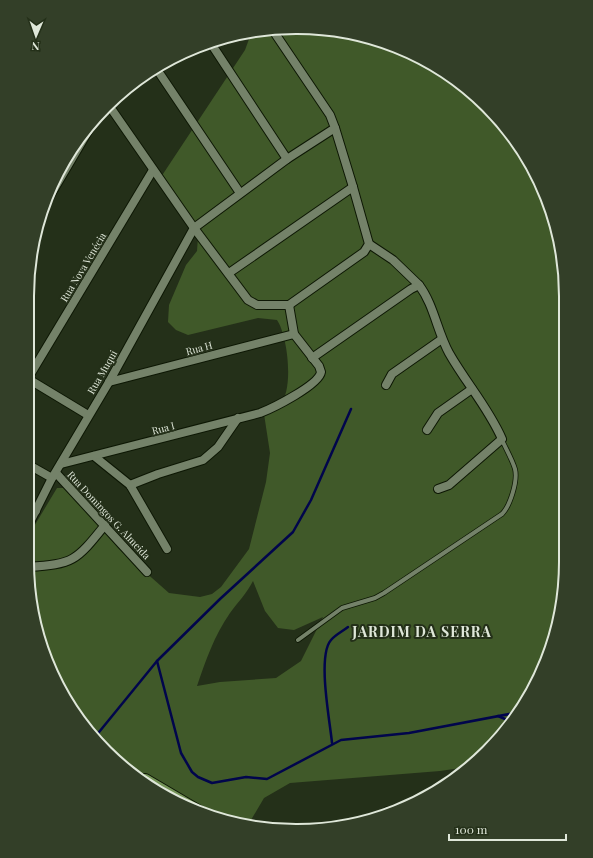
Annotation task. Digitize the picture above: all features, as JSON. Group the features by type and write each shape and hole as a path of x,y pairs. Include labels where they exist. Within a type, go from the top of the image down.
{"street":[{"path":"276,35 330,115 369,244 393,260 419,285 426,294 442,339 472,389 489,412 502,439 449,485 438,489"},
{"path":"214,48 287,159"},
{"path":"159,73 240,193"},
{"path":"112,110 194,228 248,300 257,305 289,305 364,252 369,244"},
{"path":"194,228 287,159 335,128"},
{"name":"Rua Nova Venécia","path":"34,368 153,170"},
{"path":"229,273 353,187"},
{"name":"Rua Muqui","path":"34,515 54,475 88,415 109,382 194,228"},
{"path":"289,305 294,334 312,358 411,289 419,285"},
{"name":"Rua H","path":"109,382 294,334"},
{"path":"386,385 392,374 442,339"},
{"name":"Rua I","path":"61,464 269,410 318,380 321,372 312,358"},
{"path":"34,382 88,415"},
{"path":"427,430 438,413 472,389"},
{"path":"130,485 158,474 203,460 218,447 238,418"},
{"name":"Rua Domingos G. Almeida","path":"94,456 130,485 167,549"},
{"name":"Rua Domingos G. Almeida","path":"34,466 54,475 105,526 147,572"},
{"path":"34,567 58,565 75,559 105,526"}],"lane":[{"path":"298,640 342,608 375,598 384,593 502,514 509,504 515,472 502,439"}],"green space":[{"path":"296,34 331,36 348,39 381,48 413,61 428,69 456,88 470,99 494,123 515,151 532,180 545,212 554,245 557,262 559,296 559,562 557,596 545,646 524,693 494,735 470,759 458,768 290,783 264,798 251,820 212,810 182,798 137,770 123,759 99,735 69,693 54,662 39,613 36,596 34,562 34,526 57,488 64,488 82,505 118,548 169,593 200,597 212,594 221,587 249,549 266,482 270,453 264,414 280,405 287,388 288,363 284,338 277,320 258,318 188,335 176,330 168,322 169,305 186,265 197,251 198,237 161,177 245,50 249,38 262,36","holes":["253,581 265,611 278,628 294,630 323,617 301,661 276,678 220,682 197,686 219,630"]}],"waterway":[{"path":"98,734 157,661 220,599 293,532 311,500 351,409"},
{"path":"332,743 326,689 325,660 327,648 331,640 348,627"},
{"path":"157,661 181,753 192,772 198,777 212,783 246,777 267,779 341,740 409,733 510,714"},
{"path":"498,716 506,719"}],"district":[{"name":"JARDIM DA SERRA","path":"422,632"}]}
